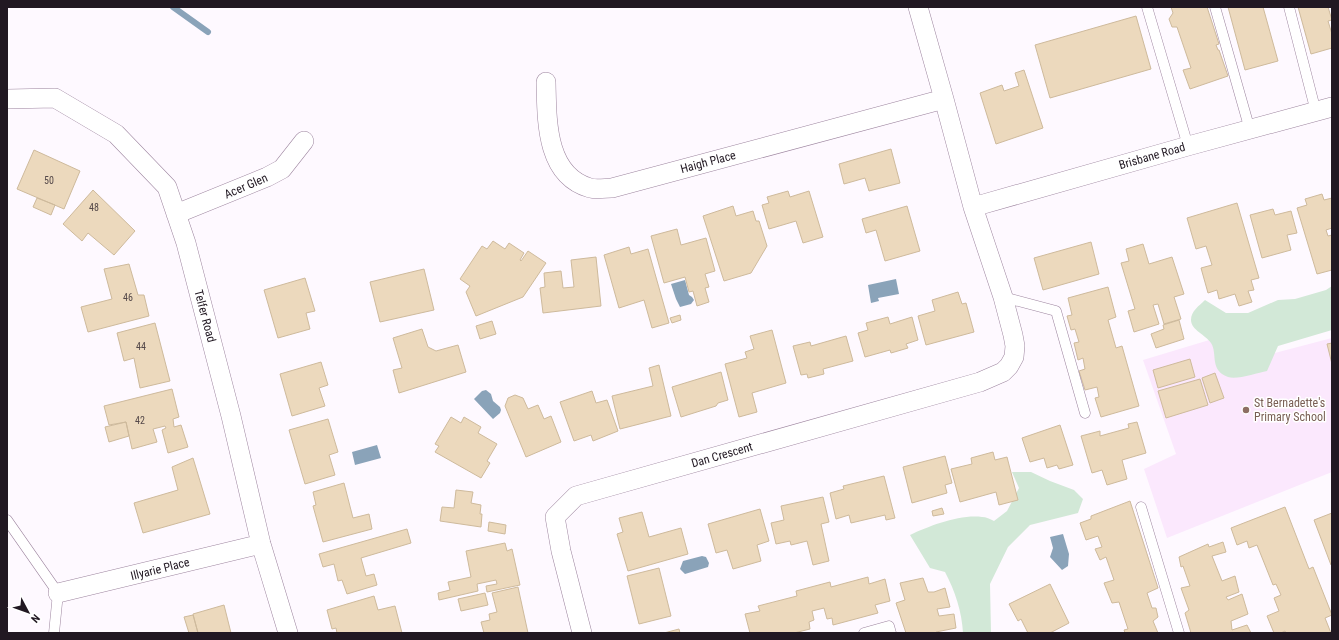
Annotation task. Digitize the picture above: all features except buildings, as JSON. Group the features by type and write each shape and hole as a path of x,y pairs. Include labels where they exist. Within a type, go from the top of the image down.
{"street":[{"path":"918,7 973,207 1003,297"},
{"name":"Haigh Place","path":"546,82 547,121 552,148 562,168 574,180 591,188 612,188 944,99"},
{"name":"Telfer Road","path":"7,99 55,98 116,134 167,187 186,243 231,416 261,544 288,633"},
{"name":"Brisbane Road","path":"973,207 1324,109"},
{"name":"Acer Glen","path":"176,214 267,177 282,169 304,141"},
{"name":"Dan Crescent","path":"582,633 561,551 555,517 576,496 980,382 1003,372 1009,366 1014,357 1015,346 1003,297"},
{"name":"Illyarie Place","path":"58,594 261,544"}],"lane":[{"path":"1147,7 1188,146"},
{"path":"1215,7 1250,130"},
{"path":"1289,7 1324,109"},
{"path":"1003,297 1056,311 1085,413"},
{"path":"1141,507 1179,633"},
{"path":"7,520 58,594 54,633"},
{"path":"864,633 889,626 891,633"}],"shaded area":[{"name":"St Bernadette's Primary School","path":"1216,338 1225,366 1332,338 1332,472 1167,538 1144,469 1176,454 1143,360"}],"green space":[{"path":"1332,286 1332,330 1278,346 1267,371 1236,378 1228,377 1222,374 1216,366 1211,343 1193,327 1192,324 1192,314 1205,300 1226,313 1248,313 1278,300 1295,299 1326,290"},
{"path":"1012,472 1031,472 1074,490 1083,499 1078,513 1030,525 1008,547 990,584 991,633 963,633 957,602 945,572 930,568 910,535 935,525 964,517 984,517 994,521 1007,511 1019,488"}],"water":[{"path":"896,279 899,294 878,298 879,301 871,303 868,285"},
{"path":"685,280 689,295 694,300 691,304 680,307 671,284"},
{"path":"486,390 491,394 493,401 500,407 501,410 500,413 493,419 474,399 482,391"},
{"path":"377,445 381,458 355,465 352,452"},
{"path":"1063,534 1069,554 1068,566 1062,570 1050,557 1053,548 1050,537"},
{"path":"702,556 706,557 709,563 708,567 685,574 680,569 683,561"}],"waterway":[{"path":"173,7 208,32"}],"place":[{"name":"St Bernadette's Primary School","path":"1246,410"}]}
